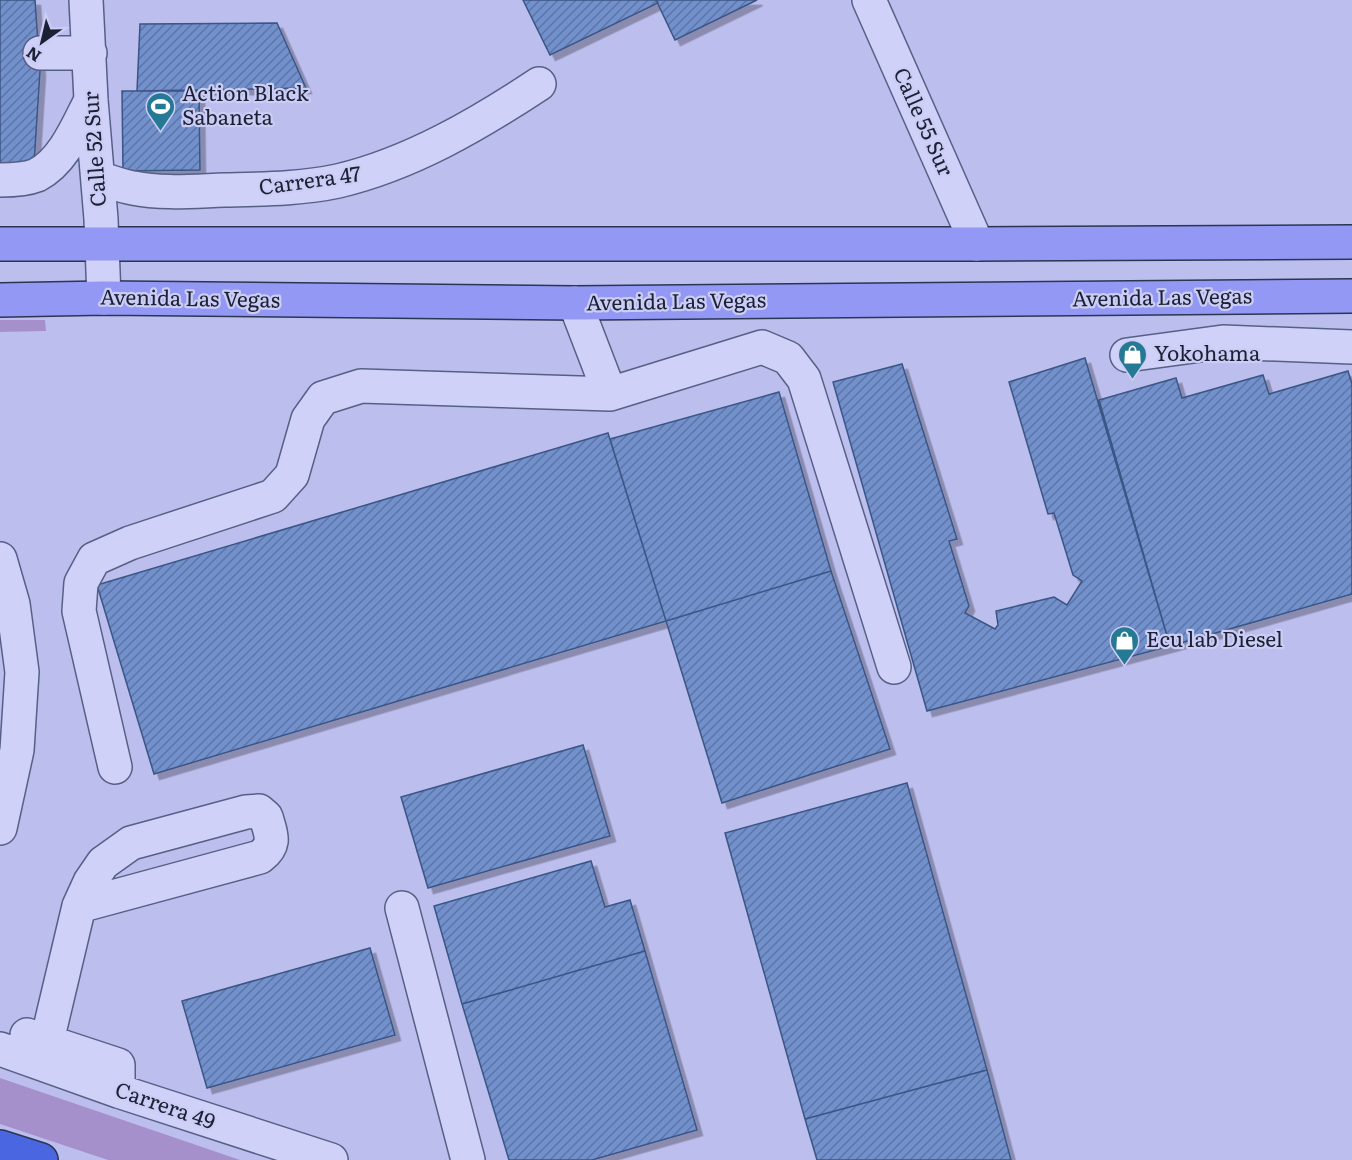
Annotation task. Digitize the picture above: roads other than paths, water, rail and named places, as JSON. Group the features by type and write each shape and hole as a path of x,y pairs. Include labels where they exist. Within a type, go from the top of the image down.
{"highway":[{"path":"0,1147 40,1160"}],"main road":[{"path":"0,244 1352,242"},
{"name":"Avenida Las Vegas","path":"0,300 104,298 575,303 1352,296"}],"street":[{"name":"Calle 52 Sur","path":"86,0 104,298"},
{"name":"Calle 55 Sur","path":"869,0 977,244"},
{"path":"40,53 90,53"},
{"name":"Carrera 47","path":"98,178 133,188 165,191 280,189 336,181 383,168 436,144 488,117 539,84"},
{"path":"0,180 37,175 60,156 73,138 91,100"},
{"path":"575,303 610,394"},
{"path":"1127,355 1223,342 1352,347"},
{"path":"115,767 79,611 81,583 94,559 130,543 273,496 292,475 308,419 323,398 361,386 610,394 762,347 788,358 804,380 894,667"},
{"path":"0,559 13,604 22,672 17,750 0,828"},
{"path":"47,1041 79,906 90,882 103,863 131,843 246,812 259,811 266,817 272,840 269,850 260,857 79,906"},
{"path":"402,908 468,1160"},
{"path":"2,1050 19,1032 118,1065 118,1091"},
{"name":"Carrera 49","path":"2,1050 118,1091 331,1160"}],"place":[{"name":"Action Black Sabaneta","path":"161,132"},
{"name":"Yokohama","path":"1133,380"},
{"name":"Ecu lab Diesel","path":"1125,666"}]}
